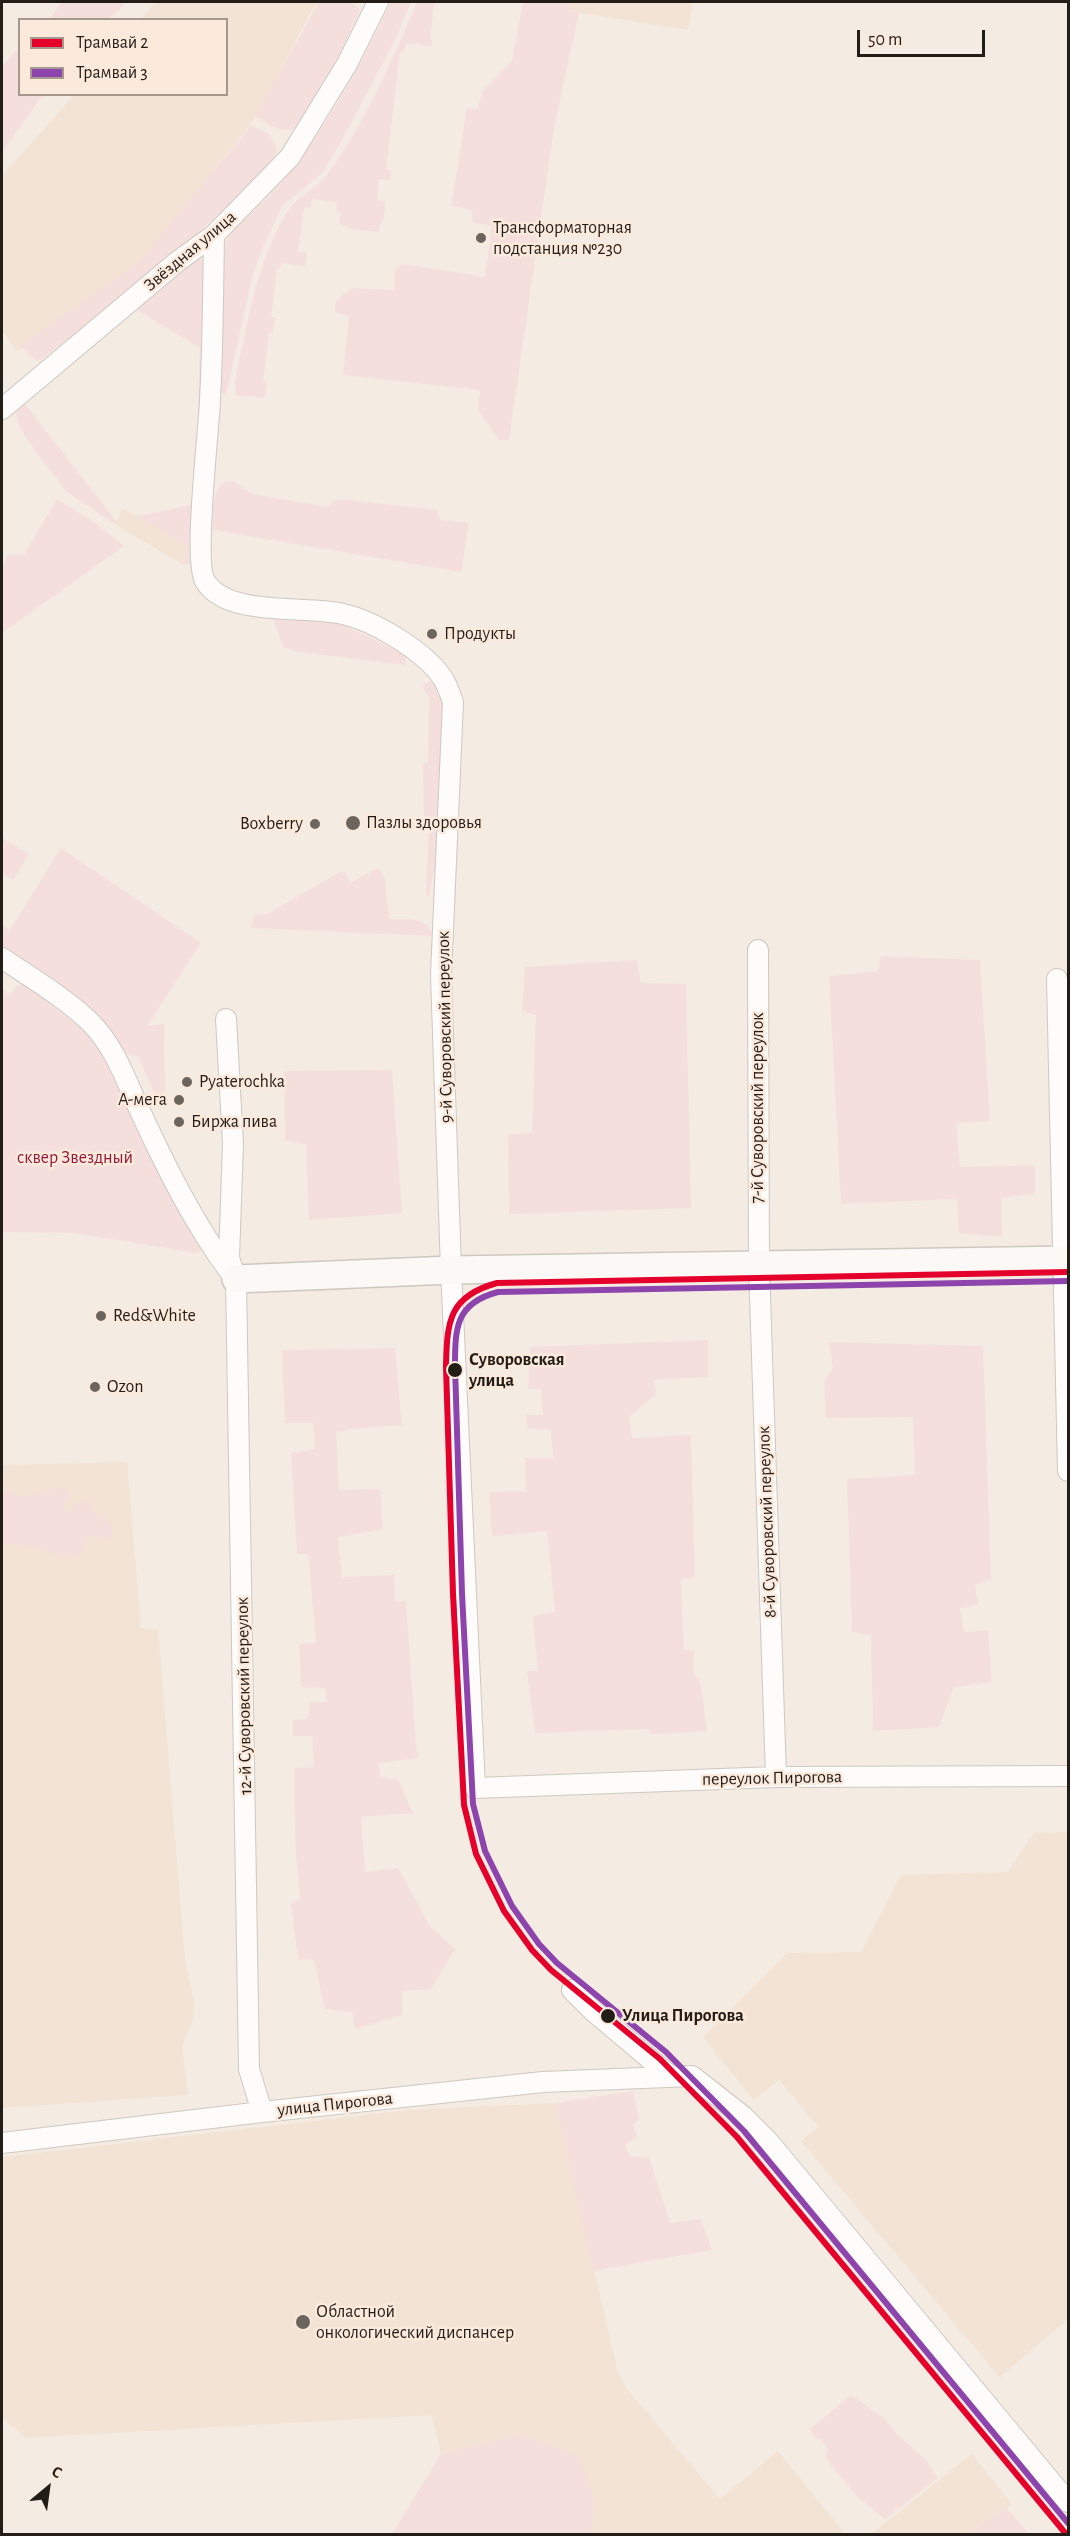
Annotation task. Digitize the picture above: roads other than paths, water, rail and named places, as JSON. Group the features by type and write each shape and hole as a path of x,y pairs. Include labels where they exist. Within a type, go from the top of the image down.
{"street":[{"name":"Звёздная улица","path":"2,409 178,261 214,235 290,157 347,64 378,2"},
{"name":"9-й Суворовский переулок","path":"214,235 210,397 200,553 205,582 223,597 243,603 343,614 369,624 402,642 426,659 442,677 453,702 441,975 451,1270 475,1788"},
{"name":"7-й Суворовский переулок","path":"758,951 759,1266"},
{"path":"2,958 61,998 90,1022 107,1043 120,1064 172,1174 220,1258 236,1279 451,1270 1066,1260"},
{"path":"1057,979 1066,1260 1068,1471"},
{"name":"12-й Суворовский переулок","path":"226,1019 233,1144 230,1258 236,1279 249,2069 262,2112"},
{"name":"8-й Суворовский переулок","path":"759,1266 776,1777"},
{"name":"переулок Пирогова","path":"475,1788 776,1777 1068,1776"},
{"name":"улица Пирогова","path":"572,1990 592,2010 669,2075"},
{"name":"улица Пирогова","path":"2,2143 543,2082 669,2075 692,2076 743,2116 768,2141 1068,2502"}],"tram line":[{"name":"2","path":"1066,2534 737,2137 660,2059 551,1970 532,1950 504,1911 476,1854 464,1805 453,1594 446,1366 448,1336 454,1312 469,1295 497,1283 1068,1272"},
{"name":"3","path":"1068,1281 498,1292 484,1297 466,1310 458,1328 455,1366 462,1594 473,1804 485,1851 512,1906 539,1944 557,1963 666,2052 744,2131 1068,2523"}],"place":[{"name":"Трансформаторная подстанция №230","path":"481,238"},
{"name":"Продукты","path":"432,634"},
{"name":"Пазлы здоровья","path":"353,823"},
{"name":"Boxberry","path":"315,824"},
{"name":"Pyaterochka","path":"187,1082"},
{"name":"А-мега","path":"179,1100"},
{"name":"Биржа пива","path":"179,1122"},
{"name":"Red&White","path":"101,1316"},
{"name":"Суворовская улица","path":"455,1370"},
{"name":"Ozon","path":"95,1387"},
{"name":"Улица Пирогова","path":"608,2016"},
{"name":"Областной онкологический диспансер","path":"303,2322"}],"park label":[{"name":"сквер Звездный","path":"75,1158"}]}
